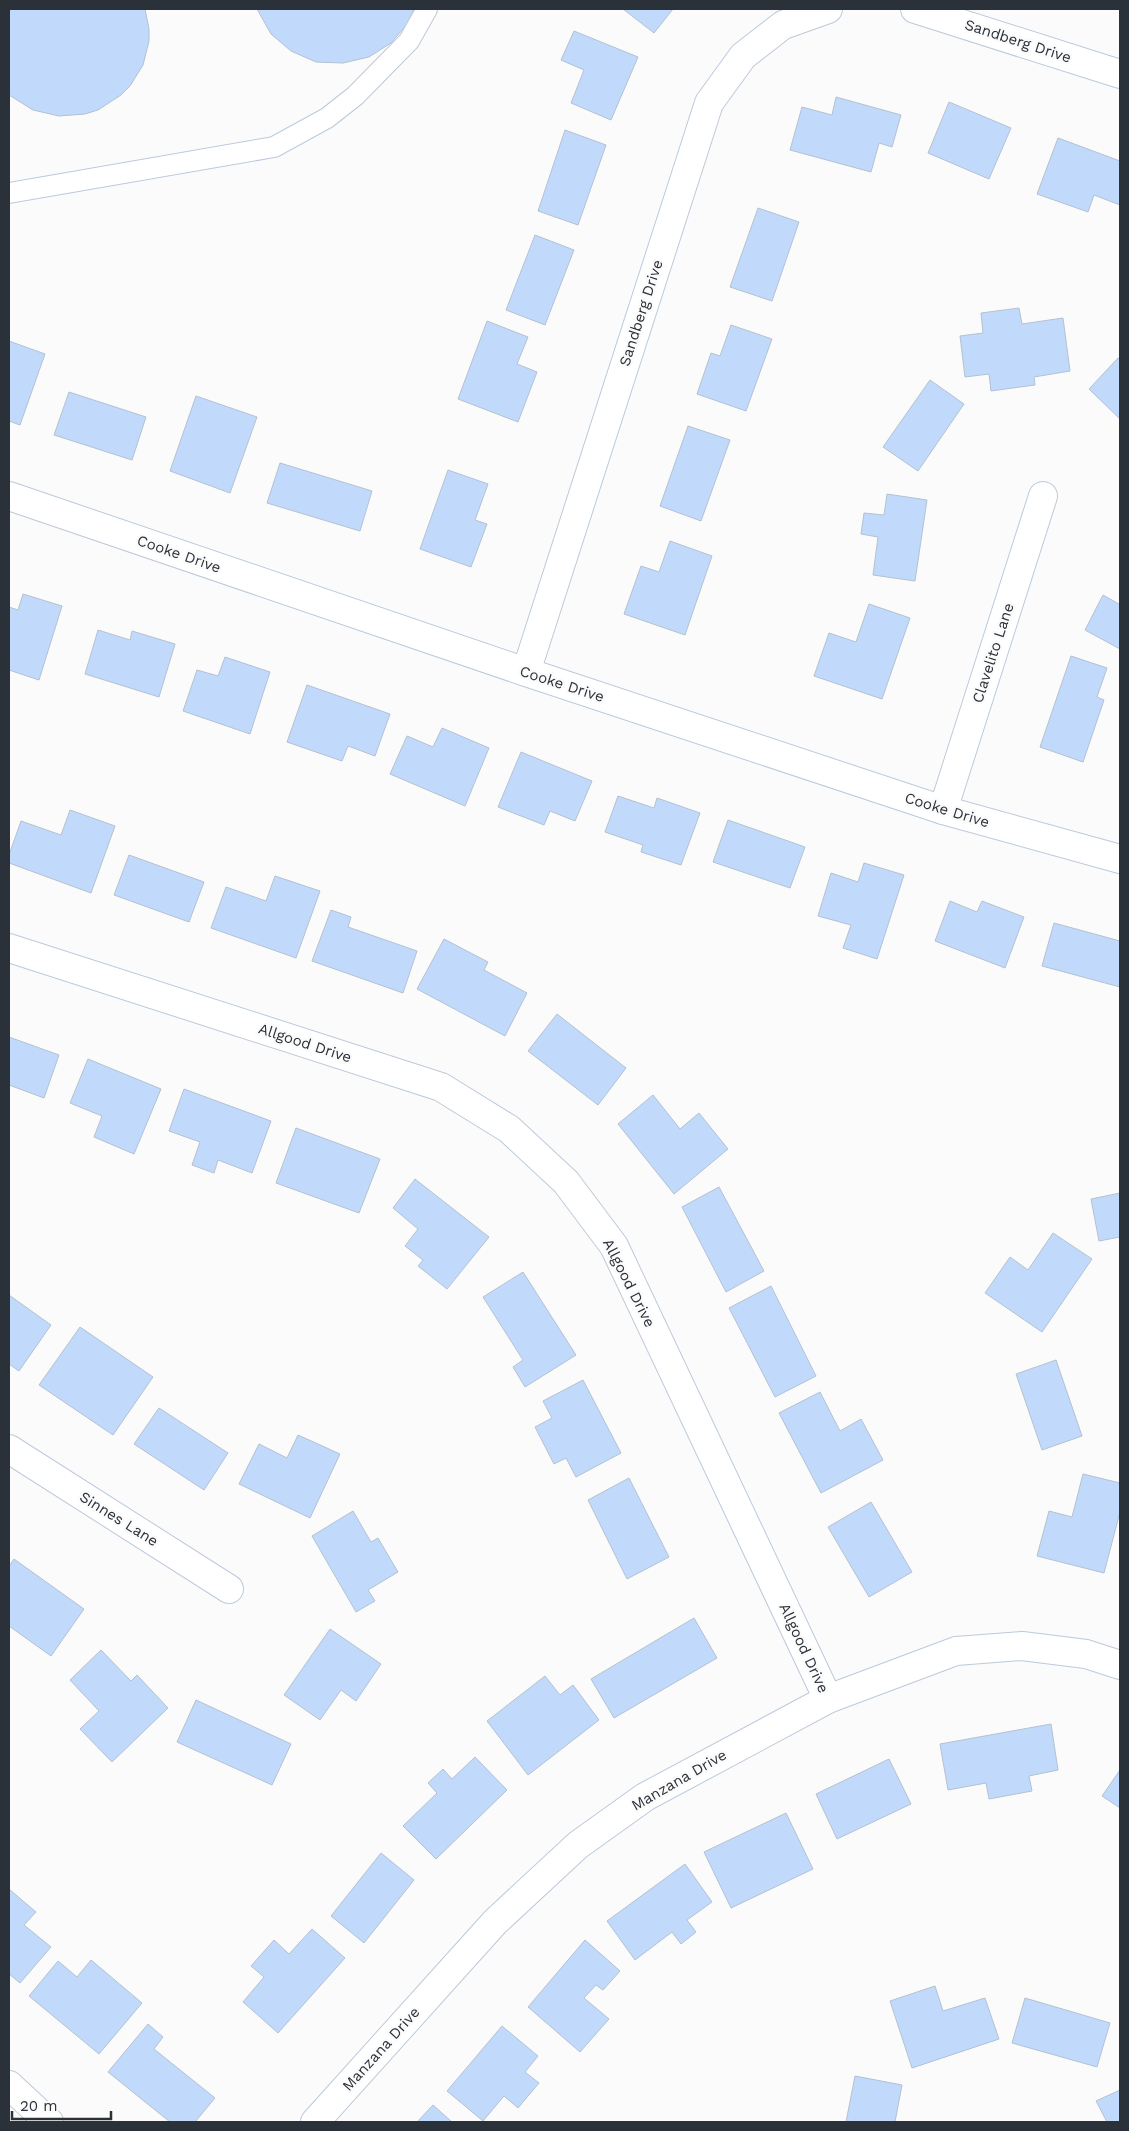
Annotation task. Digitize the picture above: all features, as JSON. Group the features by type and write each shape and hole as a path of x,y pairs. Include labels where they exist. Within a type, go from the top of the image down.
{"street":[{"name":"Sandberg Drive","path":"526,672 709,102 743,56 783,25 828,9"},
{"name":"Sandberg Drive","path":"916,9 1120,74"},
{"name":"Cooke Drive","path":"9,496 526,672 943,810 1120,859"},
{"name":"Clavelito Lane","path":"943,810 1043,496"},
{"name":"Allgood Drive","path":"9,948 441,1087 509,1129 566,1182 614,1246 828,1699"},
{"name":"Sinnes Lane","path":"9,1449 229,1589"},
{"name":"Manzana Drive","path":"315,2122 495,1922 578,1845 646,1797 828,1699 956,1651 1022,1646 1086,1654 1120,1665"},
{"path":"9,2086 49,2122"}],"lane":[{"path":"9,193 274,147 327,118 355,96 409,41 427,9"}],"building":[{"path":"9,9 145,9 149,41 143,65 130,86 121,95 98,110 85,114 59,116 33,110 9,95"},
{"path":"257,9 414,9 408,23 391,43 369,57 343,63 316,62 291,51 271,34"},
{"path":"623,9 673,9 654,33"},
{"path":"574,31 638,57 611,120 571,103 584,70 561,60"},
{"path":"836,97 901,115 892,147 879,143 871,172 790,150 802,107 832,115"},
{"path":"949,102 1011,128 989,179 928,153"},
{"path":"565,130 606,145 578,225 538,211"},
{"path":"1058,138 1120,161 1120,205 1094,195 1088,212 1037,194"},
{"path":"758,208 799,222 772,301 730,287"},
{"path":"535,235 574,250 545,325 506,310"},
{"path":"1019,308 1022,324 1063,318 1070,371 1034,377 1035,385 991,391 989,374 965,377 960,336 983,333 981,313"},
{"path":"487,321 528,337 517,364 537,372 518,422 458,399"},
{"path":"731,325 772,339 746,411 697,394 711,353 720,356"},
{"path":"9,341 45,354 20,425 9,421"},
{"path":"1118,358 1120,359 1120,419 1089,389"},
{"path":"930,380 964,404 918,471 883,447"},
{"path":"69,392 146,417 132,460 54,435"},
{"path":"196,396 257,417 230,493 170,471"},
{"path":"688,426 730,440 701,521 660,506"},
{"path":"280,463 372,491 360,531 267,503"},
{"path":"448,470 488,484 475,520 487,524 471,567 420,549"},
{"path":"887,494 927,500 915,581 873,575 878,537 861,534 864,513 884,515"},
{"path":"670,541 712,556 685,635 624,614 641,566 659,572"},
{"path":"23,594 62,606 39,680 9,670 9,607 18,610"},
{"path":"1103,595 1119,604 1120,602 1120,649 1085,630"},
{"path":"869,604 910,618 882,699 814,676 829,633 856,642"},
{"path":"98,630 130,640 132,631 175,644 159,697 85,674"},
{"path":"1071,656 1107,668 1097,697 1104,700 1083,762 1040,747"},
{"path":"225,657 270,672 250,734 183,711 197,670 218,676"},
{"path":"307,685 390,714 375,756 348,746 342,761 287,742"},
{"path":"442,728 489,748 465,806 390,774 407,736 433,747"},
{"path":"521,752 592,781 575,821 550,811 544,825 498,807"},
{"path":"618,796 654,808 657,798 700,813 681,865 641,852 643,845 605,832"},
{"path":"70,810 115,826 91,893 9,863 9,855 21,821 61,835"},
{"path":"728,820 805,847 790,888 713,862"},
{"path":"129,855 204,882 189,922 114,895"},
{"path":"864,863 904,875 877,959 843,948 851,925 818,916 831,873 858,882"},
{"path":"275,876 320,891 296,958 211,928 226,887 266,901"},
{"path":"950,901 977,912 982,901 1024,917 1005,968 935,941"},
{"path":"331,910 351,917 348,927 417,951 403,993 312,961"},
{"path":"1054,923 1120,941 1120,987 1042,966"},
{"path":"444,939 488,962 484,970 527,993 505,1036 417,989"},
{"path":"557,1014 626,1068 598,1105 528,1051"},
{"path":"9,1037 59,1055 44,1098 9,1085"},
{"path":"88,1059 161,1089 134,1154 94,1137 102,1116 70,1103"},
{"path":"184,1089 271,1121 252,1173 218,1160 214,1173 192,1165 200,1142 169,1131"},
{"path":"653,1095 680,1129 699,1113 728,1149 674,1194 618,1124"},
{"path":"296,1128 380,1159 359,1213 276,1183"},
{"path":"415,1179 489,1237 447,1289 418,1266 423,1260 405,1246 418,1229 393,1208"},
{"path":"719,1187 764,1271 726,1292 682,1207"},
{"path":"1120,1193 1120,1237 1099,1241 1091,1199"},
{"path":"1053,1233 1092,1259 1042,1332 985,1293 1010,1257 1028,1270"},
{"path":"523,1272 576,1355 525,1387 513,1367 523,1360 483,1297"},
{"path":"771,1286 816,1376 775,1397 729,1308"},
{"path":"9,1295 51,1325 19,1371 9,1364"},
{"path":"80,1327 153,1377 113,1435 39,1385"},
{"path":"1056,1360 1082,1436 1042,1450 1016,1374"},
{"path":"583,1380 621,1453 576,1477 566,1458 554,1464 535,1427 552,1418 543,1401"},
{"path":"820,1392 840,1431 861,1419 883,1460 821,1493 779,1413"},
{"path":"159,1408 228,1453 204,1490 134,1444"},
{"path":"298,1435 340,1454 310,1518 239,1484 259,1444 287,1458"},
{"path":"1083,1474 1120,1483 1120,1512 1104,1573 1037,1556 1049,1511 1072,1517"},
{"path":"629,1478 669,1557 627,1579 588,1500"},
{"path":"871,1502 912,1572 869,1597 828,1527"},
{"path":"353,1511 371,1542 378,1538 398,1572 368,1590 375,1601 356,1612 312,1536"},
{"path":"14,1559 84,1609 51,1656 9,1626 9,1566"},
{"path":"694,1618 717,1658 614,1718 591,1679"},
{"path":"330,1629 381,1664 356,1701 341,1690 320,1720 284,1695"},
{"path":"101,1650 131,1681 137,1675 168,1708 112,1762 80,1729 99,1711 70,1680"},
{"path":"545,1676 560,1695 573,1685 599,1720 528,1775 487,1721"},
{"path":"196,1700 291,1744 272,1785 177,1742"},
{"path":"1051,1724 1058,1770 1029,1776 1032,1791 989,1799 986,1783 948,1790 940,1744"},
{"path":"475,1757 507,1790 436,1859 403,1826 437,1793 428,1783 443,1769 452,1779"},
{"path":"889,1759 911,1804 837,1839 816,1794"},
{"path":"1120,1770 1120,1808 1102,1796"},
{"path":"786,1813 813,1869 731,1908 704,1852"},
{"path":"381,1853 414,1880 364,1943 331,1916"},
{"path":"685,1864 712,1902 687,1920 696,1932 681,1944 672,1932 635,1960 607,1921"},
{"path":"9,1889 36,1912 24,1925 51,1947 20,1983 9,1974"},
{"path":"312,1929 345,1958 278,2033 243,2002 264,1977 251,1966 274,1940 289,1954"},
{"path":"585,1940 620,1971 603,1990 596,1985 584,1998 609,2019 580,2052 528,2007"},
{"path":"91,1960 142,2003 99,2054 29,1996 58,1961 77,1977"},
{"path":"935,1986 943,2011 985,1998 999,2039 912,2068 890,2001"},
{"path":"1025,1998 1110,2023 1097,2067 1012,2043"},
{"path":"148,2024 163,2037 154,2049 215,2098 195,2122 170,2122 108,2072"},
{"path":"502,2026 538,2056 525,2072 539,2083 518,2108 504,2096 483,2121 447,2091"},
{"path":"855,2076 902,2085 895,2122 846,2122"},
{"path":"1120,2090 1120,2122 1107,2122 1096,2101"},
{"path":"433,2105 452,2122 417,2122"}]}
